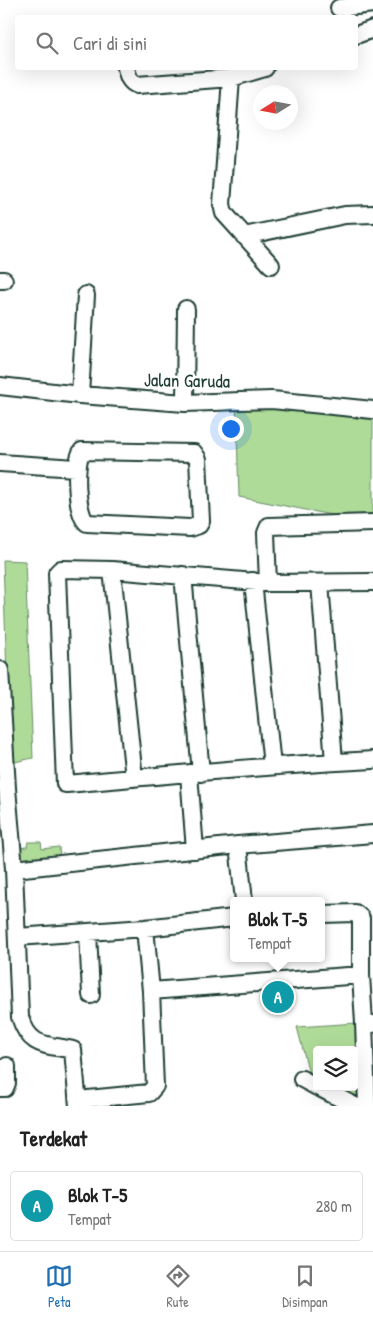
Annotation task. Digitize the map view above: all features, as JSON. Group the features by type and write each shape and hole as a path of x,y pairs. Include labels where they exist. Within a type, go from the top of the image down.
{"street":[{"path":"340,8 373,4"},
{"path":"358,34 373,29"},
{"path":"126,70 129,80 137,86 231,78 258,70"},
{"path":"231,78 222,204 224,213 271,264"},
{"path":"244,236 345,216 373,214"},
{"path":"80,395 86,295"},
{"path":"185,403 186,309"},
{"name":"Jalan Garuda","path":"0,386 80,395 185,403 272,400 373,410"},
{"path":"85,451 194,453 198,459 201,521 199,525 190,528 87,523 81,515 76,468 80,454 85,451"},
{"path":"0,463 76,468"},
{"path":"272,766 261,582 266,533 269,526 373,524"},
{"path":"373,582 261,582 112,570 61,569 57,573 65,784 272,766 373,760"},
{"path":"112,570 134,778"},
{"path":"183,575 195,773 195,850"},
{"path":"320,582 334,762"},
{"path":"0,670 14,869 20,1017 24,1030 35,1042 73,1050 78,1103 149,1099 155,1086 151,991 145,928"},
{"path":"14,869 238,845 373,834"},
{"path":"238,845 244,897"},
{"path":"325,914 355,913 359,916 362,935 361,975 369,1024 367,1106"},
{"path":"17,937 145,928 230,918"},
{"path":"88,932 91,995"},
{"path":"151,991 361,975"},
{"path":"0,1088 5,1088 7,1083 7,1066"},
{"path":"302,1079 313,1085"},
{"path":"325,1091 355,1106"}],"green space":[{"path":"236,401 373,409 373,523 239,497"},
{"path":"3,560 25,561 33,758 10,763"},
{"path":"28,842 41,842 42,849 59,847 60,860 15,866 14,848 27,847"},
{"path":"357,1023 358,1046 313,1046 313,1079 310,1077 297,1027"},
{"path":"358,1050 360,1104 336,1091 358,1091"}],"place":[{"name":"Blok T-5","path":"278,997"}]}
